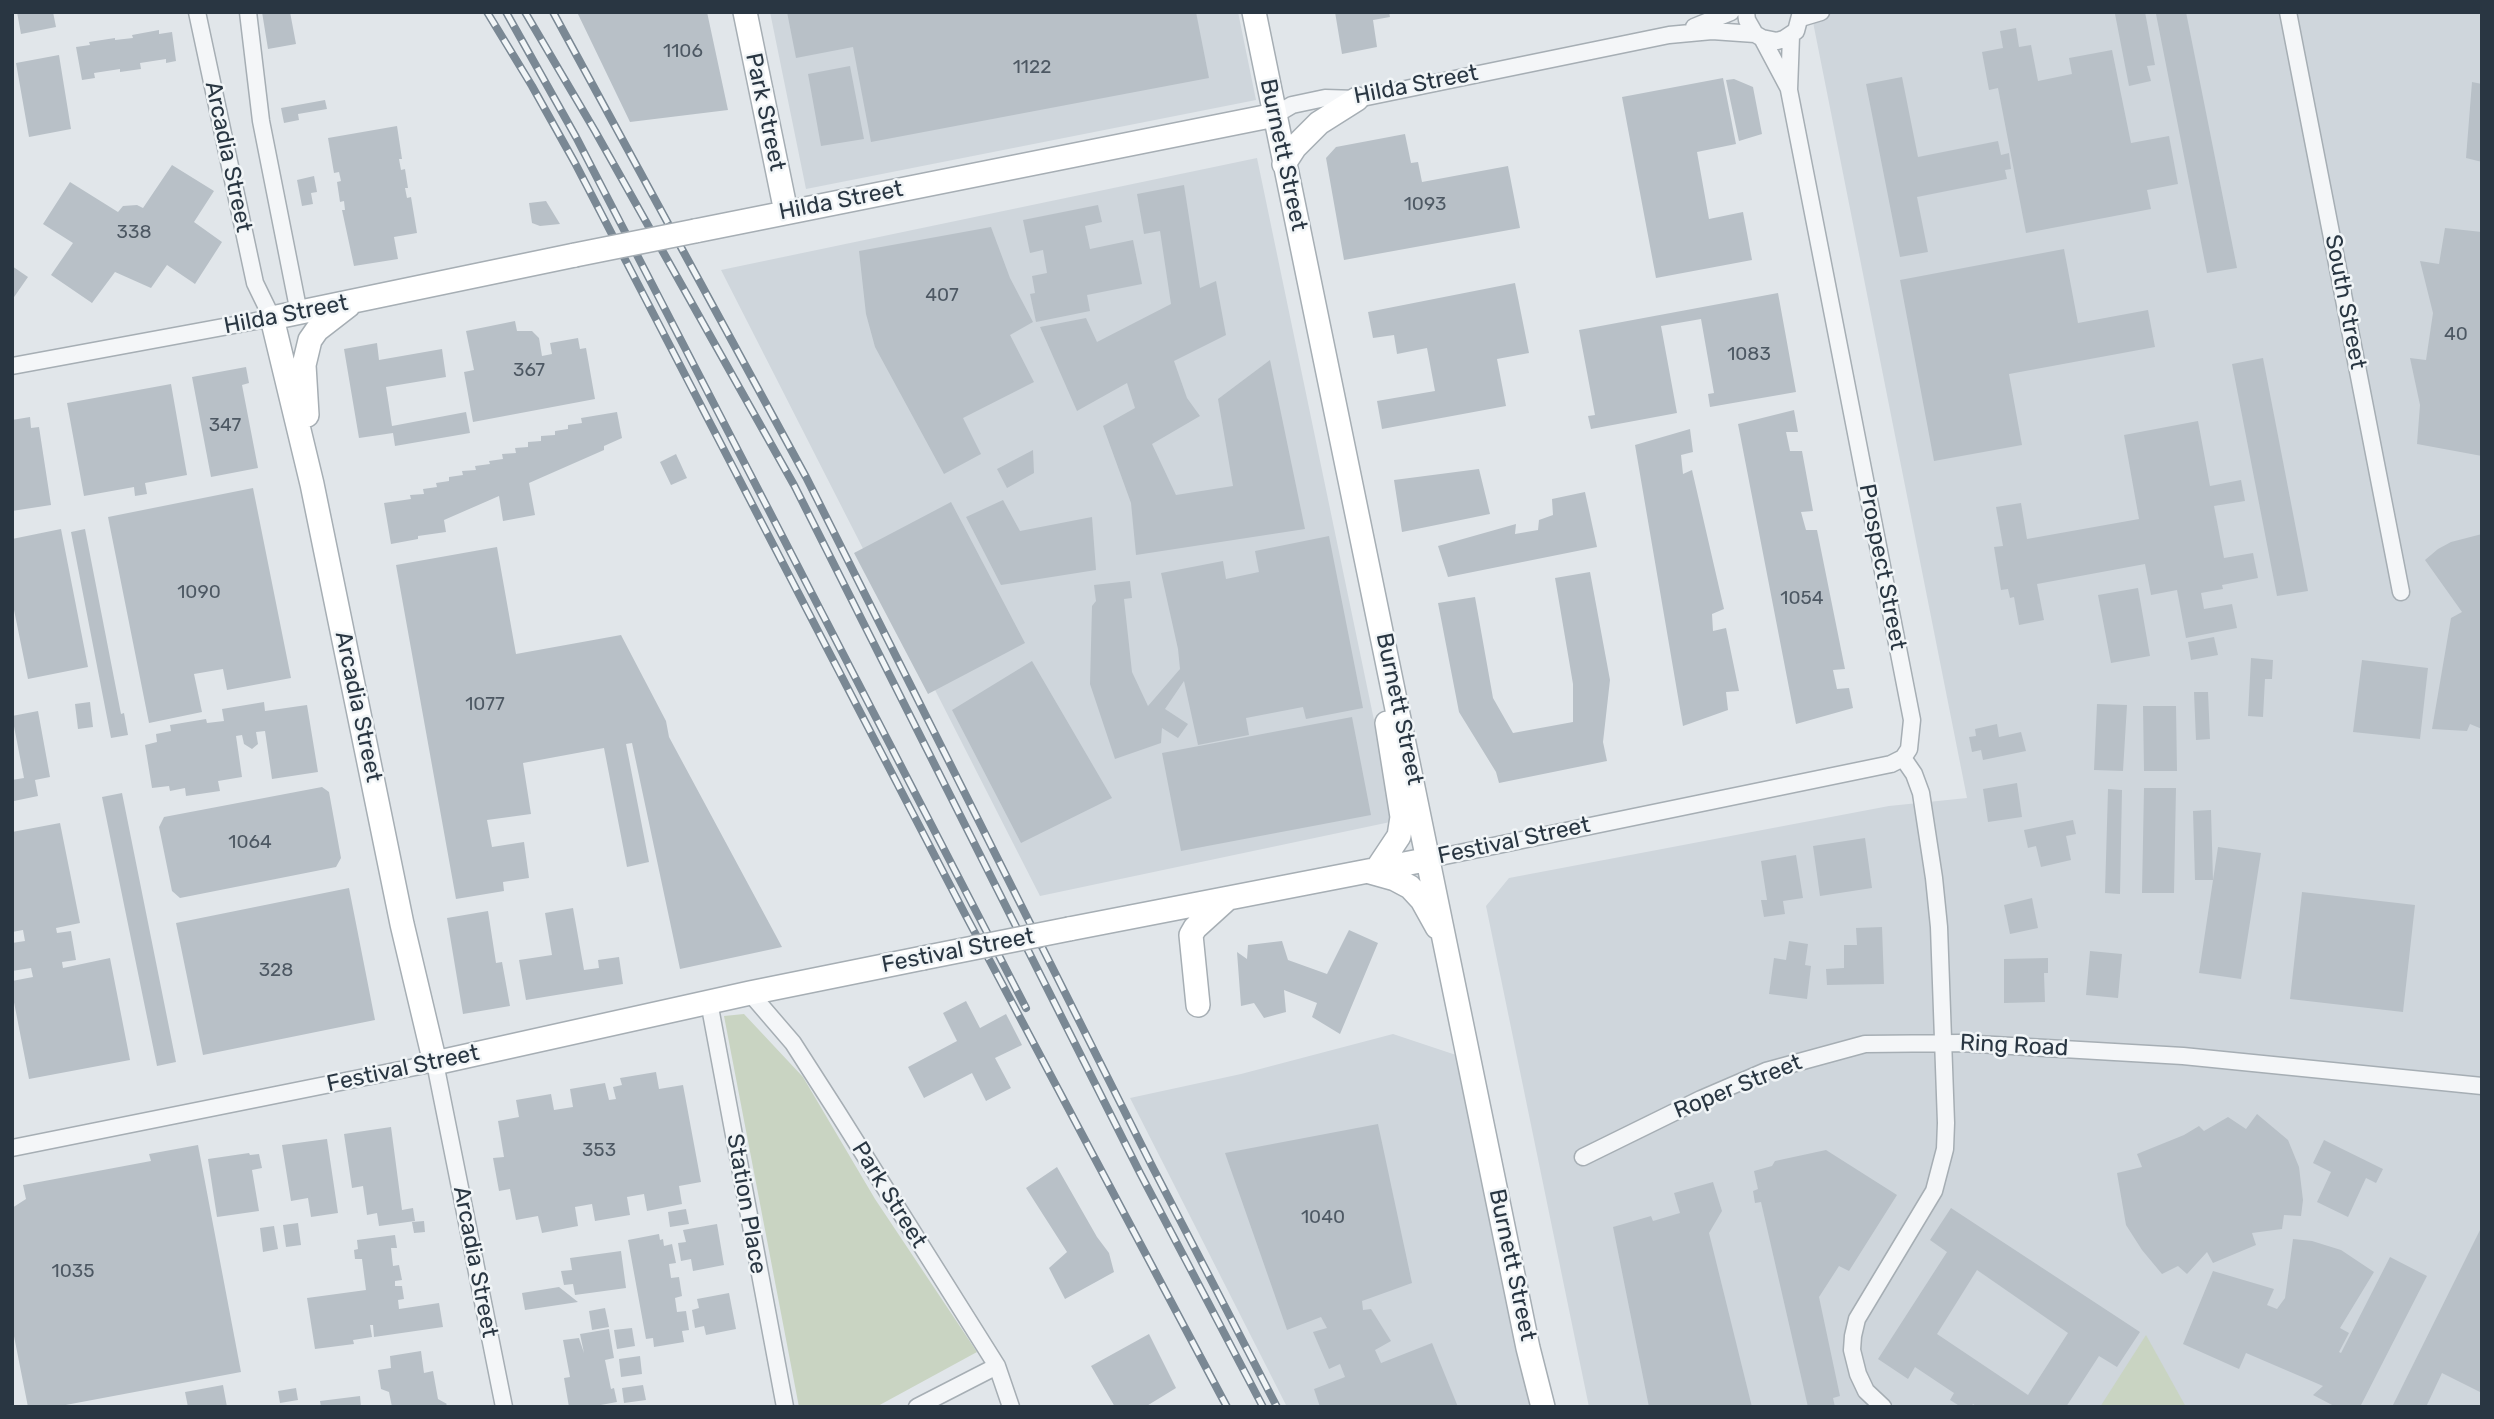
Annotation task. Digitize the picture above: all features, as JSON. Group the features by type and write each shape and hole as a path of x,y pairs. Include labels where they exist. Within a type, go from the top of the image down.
{"street":[{"name":"Arcadia Street","path":"197,12 255,283 272,318 312,484 402,924 435,1063 504,1407"},
{"name":"Arcadia Street","path":"248,12 261,121 299,313"},
{"name":"Park Street","path":"745,12 786,212"},
{"name":"Burnett Street","path":"1254,12 1430,859 1528,1348 1543,1407"},
{"name":"Hilda Street","path":"1669,35 1731,12"},
{"name":"Prospect Street","path":"1746,12 1747,20 1789,90"},
{"path":"1791,36 1799,25 1801,15 1821,12"},
{"name":"South Street","path":"2288,12 2401,592"},
{"name":"Hilda Street","path":"12,366 352,303 786,212 1275,115 1293,105 1325,98 1357,99 1669,35 1712,30 1777,41 1791,36"},
{"name":"Prospect Street","path":"1791,36 1789,90 1912,720 1909,749 1903,758"},
{"path":"1284,164 1295,147 1319,123 1357,99"},
{"path":"312,484 304,381 306,356 310,340 317,330 352,303"},
{"path":"1382,630 1378,674 1402,817 1399,836 1372,870 1410,887 1422,900 1446,942"},
{"path":"1903,758 1914,774 1921,793 1934,878 1939,927 1942,1042"},
{"name":"Festival Street","path":"12,1148 435,1063 750,993 1430,859 1891,764 1903,758"},
{"path":"1198,1005 1191,935 1195,928 1227,899"},
{"name":"Park Street","path":"750,993 793,1043 997,1366 1011,1407"},
{"name":"Station Place","path":"709,1002 785,1407"},
{"name":"Ring Road","path":"1882,1407 1866,1391 1858,1374 1852,1350 1853,1336 1857,1319 1925,1207 1939,1178 1945,1149 1946,1123 1942,1042 2183,1056 2482,1086"},
{"name":"Roper Street","path":"1583,1157 1701,1099 1792,1062 1865,1044 1942,1042"},
{"path":"917,1407 997,1366"}],"shaded area":[{"path":"770,12 1238,12 1256,100 806,189"},
{"path":"1811,12 2482,12 2482,1407 1589,1407 1486,906 1509,878 1889,806 1967,798"},
{"path":"1257,158 1395,821 1040,896 721,270"},
{"path":"1393,1034 1459,1056 1534,1407 1287,1407 1130,1098 1241,1074"}],"green space":[{"path":"744,1014 803,1077 875,1199 977,1352 876,1407 799,1407 724,1016"},
{"path":"2146,1335 2186,1407 2100,1407"}],"building":[{"path":"17,12 53,12 56,27 21,34"},
{"path":"262,12 290,12 296,44 268,49"},
{"path":"577,12 707,12 728,110 630,122"},
{"path":"787,12 1196,12 1209,78 871,142 853,47 796,58"},
{"path":"1335,12 1389,12 1390,17 1373,20 1377,47 1342,54"},
{"path":"2145,12 2155,65 2147,66 2151,81 2129,86 2115,14"},
{"path":"2186,12 2237,268 2207,273 2156,14"},
{"path":"2016,28 2019,47 2031,45 2038,81 2072,74 2069,58 2112,50 2131,143 2169,136 2178,184 2147,190 2151,209 2026,233 1998,88 1989,90 1982,52 2003,48 2000,31"},
{"path":"159,30 159,34 172,32 176,61 166,63 166,59 140,63 141,69 94,73 95,78 82,80 76,47 90,45 89,42 133,38 132,35"},
{"path":"59,55 71,129 29,137 16,63"},
{"path":"850,66 864,139 821,146 808,74"},
{"path":"1902,77 1918,157 1998,141 2001,155 2009,153 2011,169 2005,170 2007,179 1917,197 1928,252 1900,257 1866,84"},
{"path":"1723,78 1736,144 1697,152 1709,219 1743,212 1752,260 1656,278 1622,97"},
{"path":"1734,79 1753,87 1762,134 1739,141 1726,80"},
{"path":"2472,82 2482,84 2482,162 2466,158"},
{"path":"325,100 327,109 298,114 299,120 284,123 281,108"},
{"path":"397,126 401,170 405,169 408,188 405,188 407,198 411,197 417,233 394,237 398,259 354,266 342,210 345,210 344,201 340,202 337,182 341,181 339,172 334,173 328,138"},
{"path":"1405,134 1411,163 1418,162 1422,182 1508,166 1520,228 1344,260 1326,158 1336,147"},
{"path":"172,165 214,191 194,222 222,242 195,284 167,265 151,288 115,272 92,303 51,275 73,243 43,224 70,182 118,212 123,206 137,205 143,208"},
{"path":"314,176 317,192 311,193 313,204 302,206 297,180"},
{"path":"1184,185 1200,288 1216,281 1226,335 1174,361 1187,398 1200,416 1152,444 1176,495 1233,486 1218,399 1270,360 1305,529 1136,555 1131,503 1103,426 1135,408 1127,383 1077,411 1040,327 1086,318 1097,342 1171,304 1160,231 1144,234 1137,194"},
{"path":"546,201 560,224 540,226 532,223 529,203"},
{"path":"1098,205 1102,222 1085,226 1090,249 1133,240 1142,284 1087,295 1090,311 1036,322 1030,294 1035,293 1032,276 1047,273 1043,250 1030,253 1023,220"},
{"path":"991,227 1010,278 1033,322 1010,335 1034,382 963,418 981,454 944,474 875,347 866,314 859,251"},
{"path":"2445,228 2482,232 2482,456 2417,444 2420,405 2410,358 2426,360 2433,313 2420,261 2439,264"},
{"path":"2064,249 2078,323 2148,310 2155,347 2009,374 2022,445 1934,461 1900,280"},
{"path":"12,266 28,277 12,300"},
{"path":"1515,283 1529,353 1497,359 1506,406 1382,429 1377,401 1435,391 1427,348 1397,354 1394,335 1373,338 1368,312"},
{"path":"1778,293 1796,392 1710,407 1708,394 1714,393 1701,319 1661,326 1677,413 1591,429 1588,416 1595,415 1579,330"},
{"path":"515,321 517,331 532,331 539,338 542,356 552,354 550,343 578,338 580,349 586,348 595,399 473,422 464,372 474,370 466,331"},
{"path":"377,343 379,360 442,349 446,377 386,387 392,426 466,412 470,433 395,446 393,433 359,438 344,349"},
{"path":"2263,358 2308,591 2277,596 2232,364"},
{"path":"246,367 249,383 242,385 258,468 211,477 192,377"},
{"path":"171,384 187,475 145,483 147,494 135,496 134,487 84,496 67,403"},
{"path":"1794,410 1798,432 1786,432 1790,451 1802,451 1813,511 1801,512 1806,530 1817,530 1845,669 1833,670 1837,689 1849,688 1853,708 1796,724 1738,424"},
{"path":"617,412 622,438 604,446 604,450 529,483 535,515 503,521 499,496 444,520 446,532 391,544 384,503 424,494 423,489 437,487 436,483 449,481 449,477 463,475 462,471 476,470 475,466 503,459 502,454 516,453 515,448 528,447 528,442 541,441 541,436 555,435 555,431 568,429 568,425 582,423 581,418"},
{"path":"30,417 31,428 39,427 51,505 12,511 12,420"},
{"path":"2198,421 2210,486 2241,480 2245,501 2214,506 2224,558 2253,553 2258,578 2222,585 2223,589 2201,593 2204,609 2232,604 2237,628 2186,638 2177,590 2151,595 2145,564 2037,584 2044,620 2019,625 2014,597 2010,598 2008,589 2001,590 1994,547 2003,546 1996,507 2021,503 2027,539 2139,519 2124,435"},
{"path":"1690,429 1693,452 1681,455 1683,474 1692,470 1724,609 1712,614 1713,631 1726,628 1739,691 1726,692 1728,710 1683,726 1635,445"},
{"path":"1033,450 1034,473 1007,488 997,469"},
{"path":"676,454 687,478 671,485 660,462"},
{"path":"1479,469 1490,514 1402,532 1394,480"},
{"path":"253,488 291,678 227,690 223,669 194,674 202,712 149,723 108,517"},
{"path":"1585,492 1597,547 1448,577 1438,546 1516,524 1515,534 1538,530 1539,520 1553,515 1552,499"},
{"path":"1003,500 1020,531 1092,517 1096,570 1001,585 966,517"},
{"path":"951,502 1025,643 928,694 854,553"},
{"path":"61,529 88,667 28,679 12,600 12,539"},
{"path":"85,529 121,714 124,713 128,735 111,738 71,532"},
{"path":"2482,534 2482,729 2470,724 2467,731 2432,729 2451,618 2462,612 2425,560 2451,542"},
{"path":"1329,536 1363,708 1306,719 1303,707 1246,718 1249,735 1198,745 1184,681 1165,709 1188,724 1178,738 1162,728 1161,743 1115,759 1090,684 1092,606 1096,601 1094,585 1130,581 1132,598 1124,599 1132,672 1148,706 1180,669 1161,573 1223,561 1226,579 1259,572 1255,551"},
{"path":"497,547 516,654 621,635 666,721 669,737 782,947 680,969 632,743 626,744 649,862 627,867 604,748 523,763 531,814 487,820 492,847 524,842 529,878 503,882 504,891 456,899 396,565"},
{"path":"1590,572 1610,680 1603,742 1607,761 1499,783 1496,772 1459,712 1438,603 1475,597 1493,698 1513,733 1573,722 1573,684 1555,578"},
{"path":"2138,588 2150,656 2111,663 2098,595"},
{"path":"2214,637 2218,655 2191,660 2188,642"},
{"path":"2251,658 2273,660 2272,679 2265,679 2263,717 2248,716"},
{"path":"2362,660 2428,668 2420,739 2353,732"},
{"path":"1032,661 1112,798 1021,843 952,710"},
{"path":"2194,692 2208,692 2210,739 2196,740"},
{"path":"90,702 93,727 78,729 75,704"},
{"path":"264,702 265,711 307,705 318,772 272,779 265,731 256,732 258,744 252,749 244,744 242,735 236,736 242,777 218,781 220,791 186,796 185,788 170,791 169,786 152,788 145,745 157,742 156,734 171,731 170,725 206,719 207,723 224,721 222,709"},
{"path":"2097,704 2127,705 2123,771 2094,770"},
{"path":"2143,706 2176,706 2177,771 2144,771"},
{"path":"38,711 50,777 35,780 38,796 14,801 12,780 24,778 12,716"},
{"path":"1352,717 1371,815 1181,851 1162,753"},
{"path":"1997,724 1999,737 2021,732 2026,751 1983,760 1981,750 1972,752 1969,737 1976,736 1975,729"},
{"path":"2017,783 2022,817 1988,822 1983,789"},
{"path":"322,787 329,792 341,858 336,867 180,898 172,891 159,827 164,817"},
{"path":"2144,788 2176,788 2174,893 2142,893"},
{"path":"2108,789 2122,790 2120,894 2105,893"},
{"path":"122,793 176,1062 157,1066 102,797"},
{"path":"2211,810 2213,880 2195,880 2193,811"},
{"path":"2073,820 2076,834 2066,836 2071,860 2041,867 2036,846 2028,848 2024,830"},
{"path":"60,823 80,923 56,928 57,933 71,931 76,960 62,962 63,968 110,958 130,1060 29,1079 12,981 33,977 31,968 12,971 12,943 25,941 23,930 12,932 12,832"},
{"path":"1865,838 1872,888 1820,896 1813,846"},
{"path":"2218,847 2261,853 2241,979 2199,973"},
{"path":"1796,855 1803,898 1783,901 1785,914 1764,917 1761,900 1767,900 1761,861"},
{"path":"349,888 375,1020 203,1055 176,923"},
{"path":"2302,892 2415,905 2403,1012 2290,999"},
{"path":"2032,898 2038,928 2010,934 2004,905"},
{"path":"573,908 584,970 599,968 598,960 619,957 623,984 526,1000 519,960 552,955 545,913"},
{"path":"488,911 496,963 502,962 510,1006 463,1014 447,918"},
{"path":"1882,927 1884,984 1827,985 1826,969 1844,968 1844,945 1857,945 1856,928"},
{"path":"1349,930 1378,943 1340,1034 1312,1017 1317,1003 1284,990 1286,1012 1264,1018 1254,1003 1241,1006 1237,952 1247,959 1248,945 1282,941 1288,960 1327,974"},
{"path":"1789,941 1808,944 1805,965 1811,966 1807,999 1769,994 1774,958 1786,960"},
{"path":"2090,951 2122,954 2118,998 2086,995"},
{"path":"2048,958 2048,973 2044,973 2045,1002 2004,1003 2004,959"},
{"path":"966,1001 980,1028 1006,1014 1022,1045 995,1058 1011,1088 986,1101 972,1073 924,1098 908,1067 957,1041 943,1013"},
{"path":"656,1072 659,1089 683,1085 701,1182 679,1186 682,1204 647,1211 644,1194 627,1197 630,1215 595,1221 592,1204 575,1207 578,1226 542,1233 538,1216 516,1220 510,1189 499,1191 493,1158 504,1157 498,1121 519,1117 516,1100 551,1094 554,1110 573,1107 570,1089 605,1083 609,1100 616,1099 613,1087 622,1085 620,1078"},
{"path":"2257,1114 2288,1140 2299,1167 2303,1200 2301,1216 2284,1215 2282,1229 2252,1233 2256,1245 2213,1263 2207,1252 2187,1274 2178,1266 2162,1274 2126,1225 2117,1173 2142,1167 2137,1154 2199,1126 2204,1131 2228,1117 2246,1129"},
{"path":"1378,1124 1412,1283 1362,1301 1363,1310 1371,1309 1391,1341 1375,1350 1381,1363 1432,1343 1458,1407 1320,1407 1314,1389 1345,1377 1340,1364 1329,1369 1313,1332 1327,1328 1321,1317 1287,1330 1225,1153"},
{"path":"391,1127 402,1210 413,1208 415,1221 379,1226 377,1213 367,1215 363,1186 352,1188 344,1134"},
{"path":"327,1139 338,1213 311,1217 308,1198 291,1201 282,1145"},
{"path":"2324,1140 2383,1169 2376,1183 2366,1178 2348,1217 2317,1202 2331,1172 2313,1163"},
{"path":"198,1145 241,1372 55,1407 28,1407 12,1326 12,1208 26,1199 23,1185 151,1161 149,1154"},
{"path":"1826,1150 1897,1195 1849,1271 1839,1266 1819,1297 1840,1396 1833,1398 1835,1407 1808,1407 1761,1202 1755,1203 1753,1191 1758,1189 1754,1171 1772,1166 1775,1161"},
{"path":"259,1154 262,1168 252,1170 259,1211 217,1217 208,1159"},
{"path":"1057,1167 1109,1253 1114,1272 1065,1299 1049,1268 1067,1252 1026,1188"},
{"path":"1713,1182 1722,1211 1709,1233 1752,1407 1649,1407 1613,1227 1651,1216 1653,1221 1680,1213 1674,1193"},
{"path":"1951,1208 2140,1332 2117,1367 2099,1356 2066,1407 1978,1407 1973,1404 1971,1407 1961,1407 1950,1400 1954,1393 1915,1367 1908,1379 1878,1359 1947,1252 1930,1240","holes":["1977,1270 2068,1333 2028,1395 1937,1334"]},
{"path":"686,1209 689,1224 670,1227 668,1212"},
{"path":"424,1221 425,1232 414,1233 412,1222"},
{"path":"298,1223 301,1245 286,1247 283,1225"},
{"path":"717,1224 724,1265 693,1271 691,1259 681,1261 678,1243 686,1242 683,1230"},
{"path":"274,1226 278,1249 263,1252 260,1228"},
{"path":"2482,1226 2482,1393 2442,1373 2426,1407 2392,1407"},
{"path":"659,1234 664,1246 672,1244 676,1263 669,1264 671,1278 679,1277 682,1296 675,1298 677,1312 686,1311 689,1330 682,1331 684,1342 654,1347 653,1338 646,1339 628,1240"},
{"path":"395,1235 397,1248 391,1248 393,1266 399,1265 402,1280 395,1281 395,1286 402,1286 404,1299 398,1300 399,1309 439,1303 443,1327 374,1337 373,1325 370,1325 372,1337 353,1340 354,1344 315,1349 307,1298 366,1290 362,1259 355,1259 357,1240"},
{"path":"2293,1239 2312,1241 2341,1250 2374,1272 2340,1328 2349,1333 2339,1352 2341,1353 2390,1257 2427,1276 2360,1407 2336,1407 2313,1395 2323,1386 2246,1353 2239,1369 2183,1344 2213,1271 2274,1289 2267,1305 2277,1309 2285,1298"},
{"path":"621,1251 626,1288 575,1295 573,1284 564,1285 561,1271 572,1270 570,1258"},
{"path":"559,1287 578,1302 525,1310 522,1293"},
{"path":"729,1293 736,1329 706,1335 704,1326 695,1328 692,1310 699,1308 697,1299"},
{"path":"605,1308 609,1327 592,1330 589,1311"},
{"path":"632,1328 635,1346 617,1349 614,1330"},
{"path":"609,1329 614,1358 605,1360 611,1389 614,1388 617,1402 590,1407 569,1407 564,1378 570,1377 563,1340 579,1338 584,1353 580,1334"},
{"path":"1149,1334 1176,1388 1145,1407 1115,1407 1091,1366"},
{"path":"421,1351 424,1373 433,1371 438,1399 447,1404 444,1407 392,1407 389,1392 381,1389 378,1370 391,1368 390,1356"},
{"path":"640,1356 642,1374 621,1377 619,1359"},
{"path":"223,1385 227,1407 188,1407 185,1392"},
{"path":"643,1385 646,1400 624,1403 622,1388"},
{"path":"296,1388 298,1400 280,1403 278,1391"},
{"path":"360,1396 361,1407 321,1407 320,1401"}],"railway":[{"path":"487,12 575,163 966,916 1227,1407"},
{"path":"506,12 576,137 1026,1008"},
{"path":"525,12 794,485 1140,1173 1263,1407"},
{"path":"553,12 806,477 1153,1168 1277,1407"}]}
